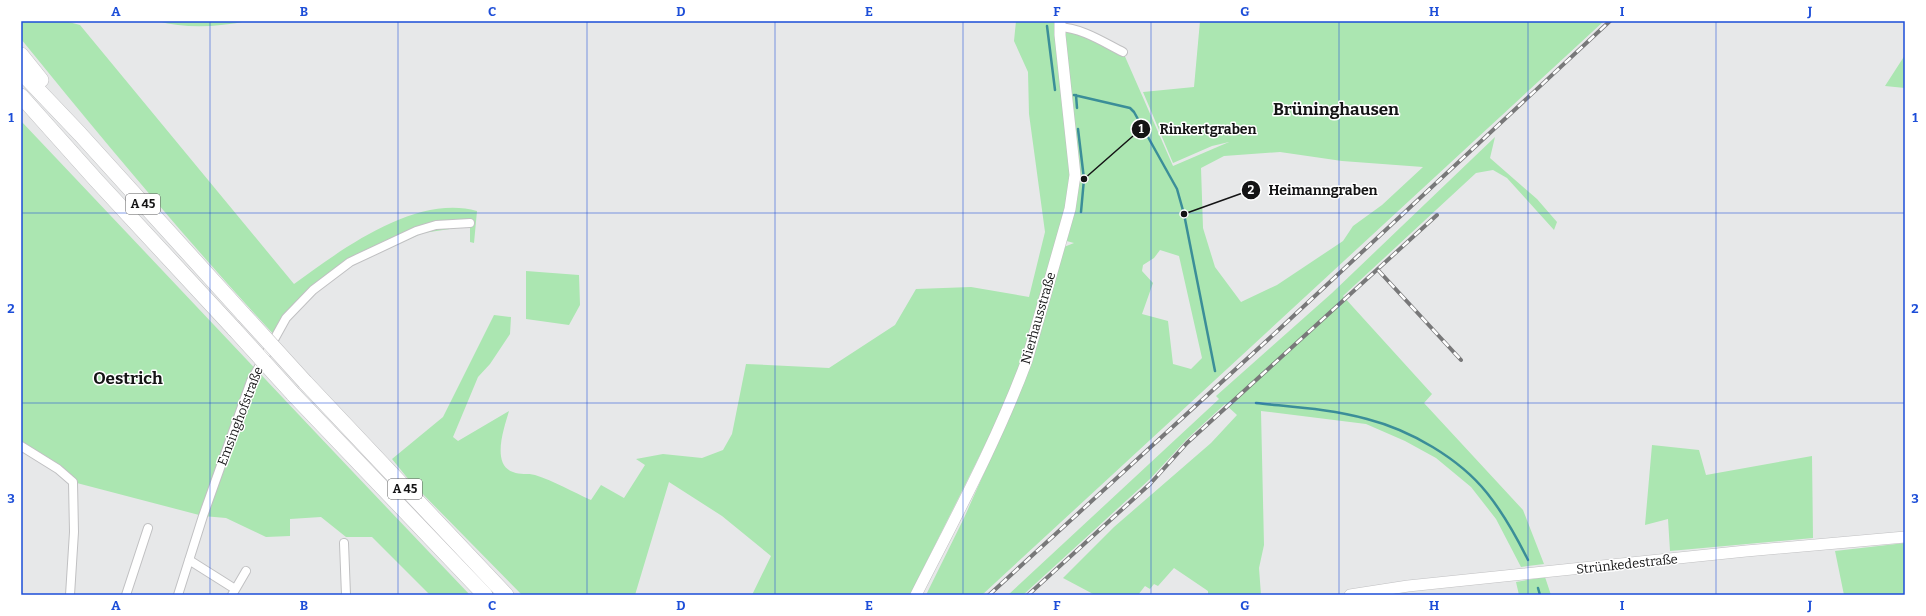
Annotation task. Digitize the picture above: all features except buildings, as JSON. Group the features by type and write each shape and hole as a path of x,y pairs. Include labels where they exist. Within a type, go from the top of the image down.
{"highway":[{"path":"21,55 68,112 80,134"},
{"name":"A 45","path":"21,72 80,134 305,382 506,595"},
{"name":"A 45","path":"21,96 64,145 293,394 485,595"},
{"path":"21,111 64,145"}],"main road":[{"name":"Nierhausstraße","path":"916,595 999,428 1018,384 1027,360 1070,209 1075,175 1060,24"},
{"name":"Strünkedestraße","path":"1350,595 1408,586 1746,551 1905,537"}],"street":[{"path":"1060,24 1085,33 1123,52"},
{"name":"Emsinghofstraße","path":"178,595 252,380 286,318 313,290 350,262 416,231 436,225 470,223"},
{"path":"21,446 58,469 73,482 74,532 70,595"},
{"path":"126,595 148,528"},
{"path":"344,543 346,595"},
{"path":"189,560 234,592 246,571"}],"green space":[{"path":"21,21 65,21 80,25 294,284 356,241 380,228 429,210 453,208 477,211 474,243 470,242 470,226 423,233 349,266 309,291 276,337 146,190 21,39"},
{"path":"157,21 248,21 225,25 191,26 168,24"},
{"path":"1016,21 1060,21 1060,27 1123,52 1173,166 1229,142 1212,146 1173,163 1143,92 1194,87 1200,21 1604,21 982,595 926,595 964,518 1014,406 1034,356 1064,247 1074,243 1059,239 1017,377 997,421 910,595 752,595 771,556 722,516 669,482 635,595 522,595 409,480 392,459 443,417 494,315 511,317 510,334 490,364 478,377 453,437 458,441 509,411 504,427 501,445 502,462 506,468 516,473 532,474 542,477 591,500 601,485 624,498 645,465 636,459 663,454 702,458 723,450 732,434 746,364 829,368 895,325 916,289 971,287 1029,297 1045,232 1029,114 1028,72 1014,41","holes":["1280,152 1342,161 1423,167 1382,205 1353,226 1343,241 1277,285 1241,302 1215,267 1203,228 1201,168 1224,156","1160,250 1179,256 1202,358 1191,369 1173,364 1168,321 1142,314 1153,283 1142,271 1143,265 1154,258"]},
{"path":"1905,55 1905,88 1885,86"},
{"path":"21,121 470,595 430,595 372,537 346,537 321,517 290,519 290,536 266,537 226,518 203,516 73,482 21,447"},
{"path":"1495,137 1490,158 1537,199 1557,222 1554,230 1507,178 1493,170 1476,173 1343,296 1432,394 1424,403 1523,510 1544,564 1521,567 1496,519 1471,487 1436,458 1405,441 1366,424 1261,411 1264,545 1259,568 1261,595 1208,595 1208,591 1174,568 1158,586 1154,584 1150,589 1145,586 1138,595 1095,595 1063,578 1114,527 1211,443 1237,415 1225,404 1187,439 1150,479 1023,595 1008,595 1219,399 1216,396 1332,293"},
{"path":"526,271 579,275 580,305 569,325 526,319"},
{"path":"1652,445 1699,450 1706,475 1812,456 1813,538 1670,551 1668,519 1645,525"},
{"path":"1905,543 1905,595 1844,595 1835,551"},
{"path":"1545,577 1551,595 1519,595 1516,582"}],"waterway":[{"path":"1047,26 1055,90"},
{"path":"1074,95 1130,108 1134,112 1177,189 1184,214 1215,371"},
{"path":"1076,95 1077,108"},
{"path":"1078,129 1084,179 1081,212"},
{"path":"1256,403 1340,413 1367,419 1400,430 1433,447 1462,468 1476,480 1487,493 1509,525 1528,560"},
{"path":"1538,588 1540,595"}],"railway":[{"path":"989,595 1273,335 1610,21"},
{"path":"1028,595 1150,484 1187,443 1437,215"},
{"path":"1378,270 1461,360"}],"place":[{"name":"Rinkertgraben","path":"1084,179"},
{"name":"Heimanngraben","path":"1184,214"}],"district":[{"name":"Brüninghausen","path":"1336,109"},
{"name":"Oestrich","path":"128,378"}]}
